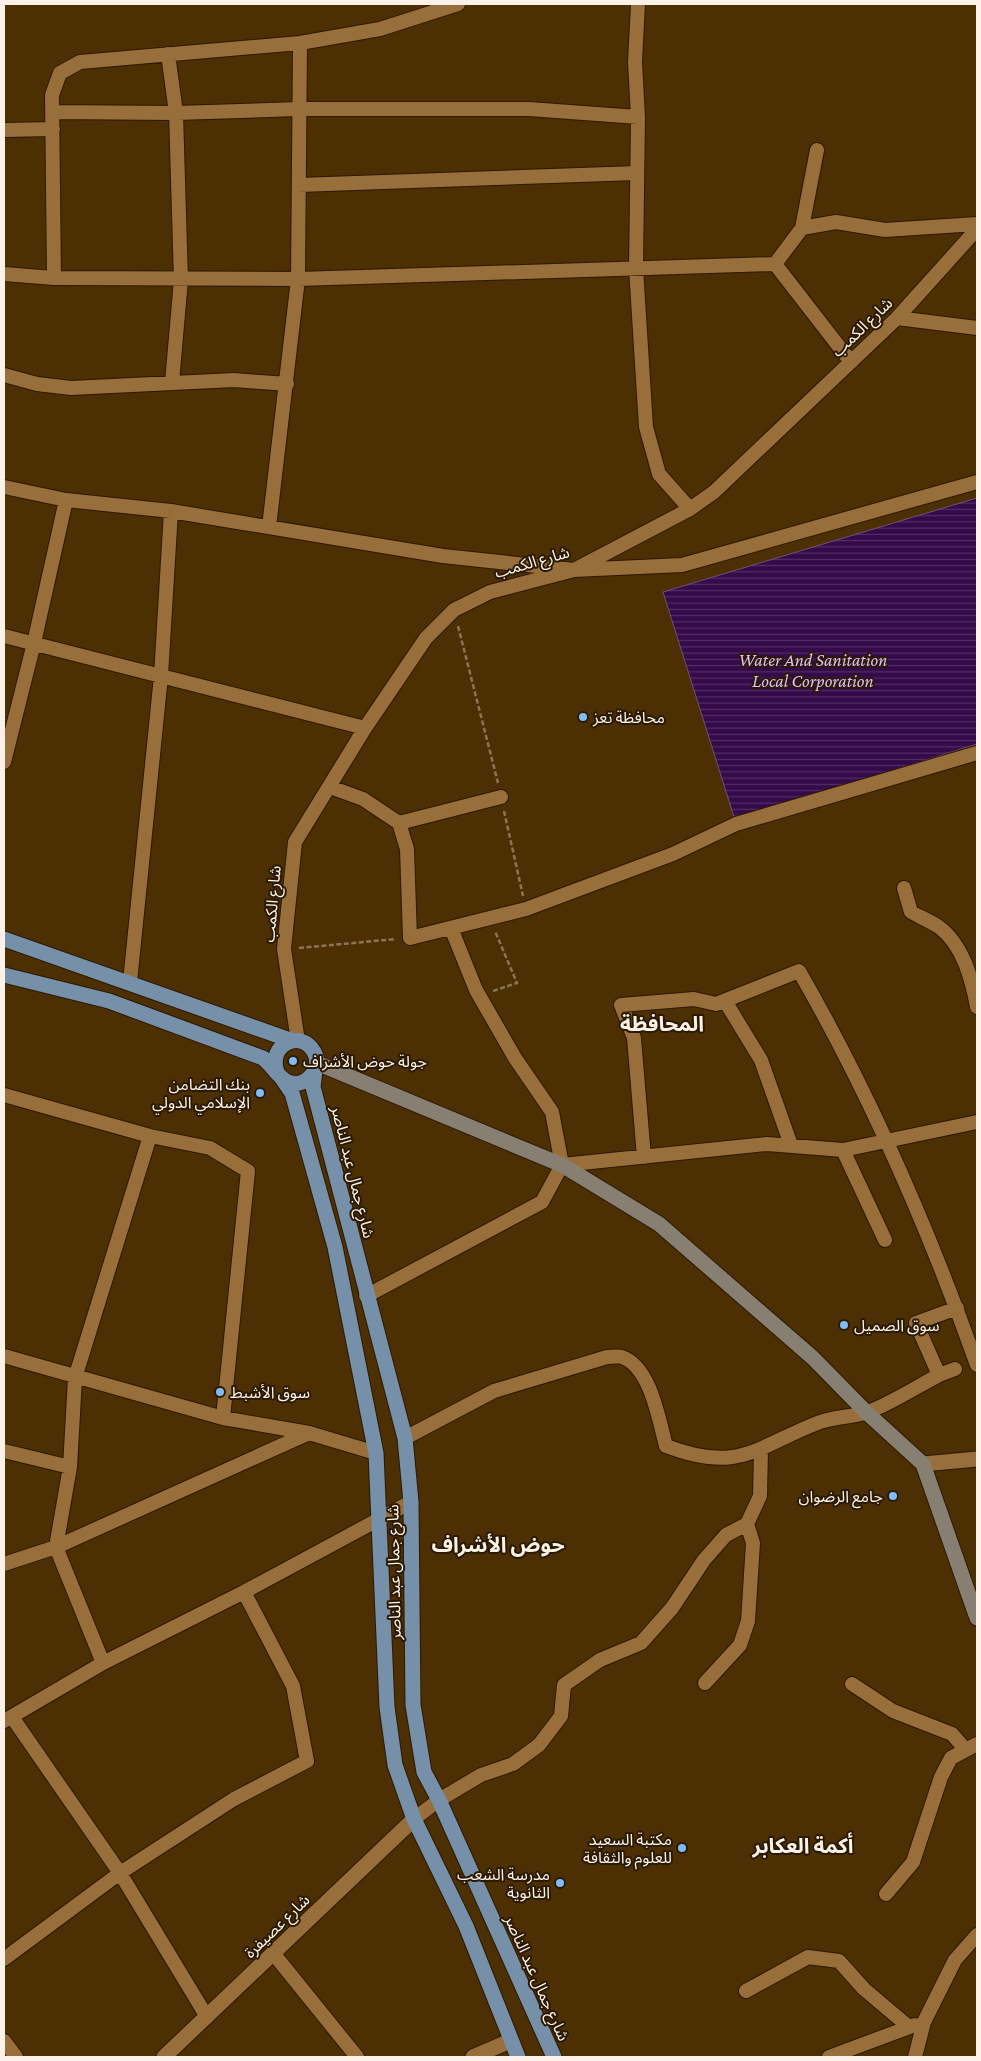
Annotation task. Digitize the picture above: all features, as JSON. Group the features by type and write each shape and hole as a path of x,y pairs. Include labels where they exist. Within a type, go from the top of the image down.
{"main road":[{"path":"4,939 296,1041 312,1049 316,1066 306,1080 294,1083 279,1075 263,1058 108,1002 4,975"},
{"path":"279,1075 274,1059 277,1052 287,1042 296,1041"},
{"path":"316,1066 562,1165 659,1224 813,1358 866,1412 924,1464 977,1618"},
{"name":"شارع جمال عبد الناصر","path":"316,1066 313,1087 366,1296 405,1438 411,1502 413,1705 424,1772 439,1800 554,2057"},
{"name":"شارع جمال عبد الناصر","path":"279,1075 292,1093 335,1248 376,1453 387,1707 395,1765 414,1819 466,1926 510,2041 518,2057"}],"street":[{"path":"54,278 52,95 60,73 80,62 300,43 380,29 458,4"},
{"path":"638,4 636,62 638,117 636,268 646,427 659,474 690,509"},
{"path":"269,528 298,279 300,43"},
{"path":"168,54 176,113 181,280 172,382"},
{"path":"53,112 176,113 300,109 530,109 638,117"},
{"path":"4,130 52,129"},
{"path":"775,264 802,228 817,150"},
{"path":"299,185 637,173"},
{"path":"802,228 836,222 885,230 977,224"},
{"name":"شارع الكمب","path":"296,1041 284,949 295,842 365,728 426,638 454,610 490,592 574,570 690,509 714,492 897,318 977,229"},
{"path":"4,274 54,278 298,279 775,264"},
{"path":"775,264 851,362"},
{"path":"897,318 977,328"},
{"path":"4,375 38,384 71,388 234,380 287,384"},
{"path":"4,487 66,500 171,512 443,556 574,570 682,566 977,482"},
{"path":"4,762 34,643 66,500"},
{"path":"130,982 161,676 171,512"},
{"path":"4,636 365,728"},
{"path":"330,787 364,799 399,822 407,849 410,938 526,909 673,854 736,824 977,753"},
{"path":"399,822 501,797"},
{"path":"904,888 911,912 939,928 955,946 971,976 977,1007"},
{"path":"366,1296 542,1202 562,1165 552,1112 515,1058 479,996 451,928"},
{"path":"644,1157 634,1038 621,1005 694,999 716,1004 799,971 828,1021 887,1142 957,1308 977,1365"},
{"path":"725,1000 761,1060 791,1145"},
{"path":"4,1095 150,1136 210,1148 248,1171 223,1418"},
{"path":"562,1165 767,1144 843,1150 977,1122"},
{"path":"103,1663 56,1547 70,1467 75,1378 150,1136"},
{"path":"843,1150 885,1240"},
{"path":"940,1375 916,1323 957,1308"},
{"path":"4,1356 75,1378 223,1418 309,1433 376,1453"},
{"path":"405,1438 494,1391 607,1357 622,1357 633,1364 647,1381 666,1446 681,1452 723,1460 737,1458 761,1450 821,1421 866,1412 955,1369"},
{"path":"4,1564 56,1547 309,1433"},
{"path":"414,1819 439,1800 481,1775 513,1764 539,1745 561,1716 564,1685 600,1660 641,1643 672,1608 704,1560 726,1535 747,1524 760,1496 761,1450"},
{"path":"4,1451 70,1467"},
{"path":"924,1464 977,1459"},
{"path":"206,2017 120,1873 8,1719 103,1663 244,1592 411,1502"},
{"path":"705,1683 740,1645 748,1621 753,1543 747,1524"},
{"path":"4,1959 120,1873 234,1800 308,1761 293,1686 244,1592"},
{"path":"852,1684 893,1711 952,1734 971,1747 951,1758 941,1777 913,1862 886,1894"},
{"name":"شارع عصيفرة","path":"164,2057 414,1819"},
{"path":"915,2057 924,2022 954,1960 977,1936"},
{"path":"273,1954 357,2057"},
{"path":"746,1991 808,1957 839,1962 864,1989 909,2027"},
{"path":"829,2057 924,2022"},
{"path":"4,2041 16,2057"},
{"path":"473,2057 510,2041"}],"path":[{"path":"454,610 501,797 526,909"},
{"path":"479,996 517,983 490,918"},
{"path":"284,949 410,938"}],"water":[{"name":"Water And Sanitation Local Corporation","path":"977,498 977,744 735,820 663,592"}],"place":[{"name":"محافظة تعز","path":"583,717"},
{"name":"جولة حوض الأشراف","path":"293,1061"},
{"name":"بنك التضامن الإسلامي الدولي","path":"260,1093"},
{"name":"سوق الصميل","path":"844,1325"},
{"name":"سوق الأشبط","path":"220,1392"},
{"name":"جامع الرضوان","path":"893,1496"},
{"name":"مكتبة السعيد للعلوم والثقافة","path":"682,1848"},
{"name":"مدرسة الشعب الثانوية","path":"560,1883"}],"district":[{"name":"المحافظة","path":"662,1024"},
{"name":"حوض الأشراف","path":"498,1545"},
{"name":"أكمة العكابر","path":"803,1846"}]}
